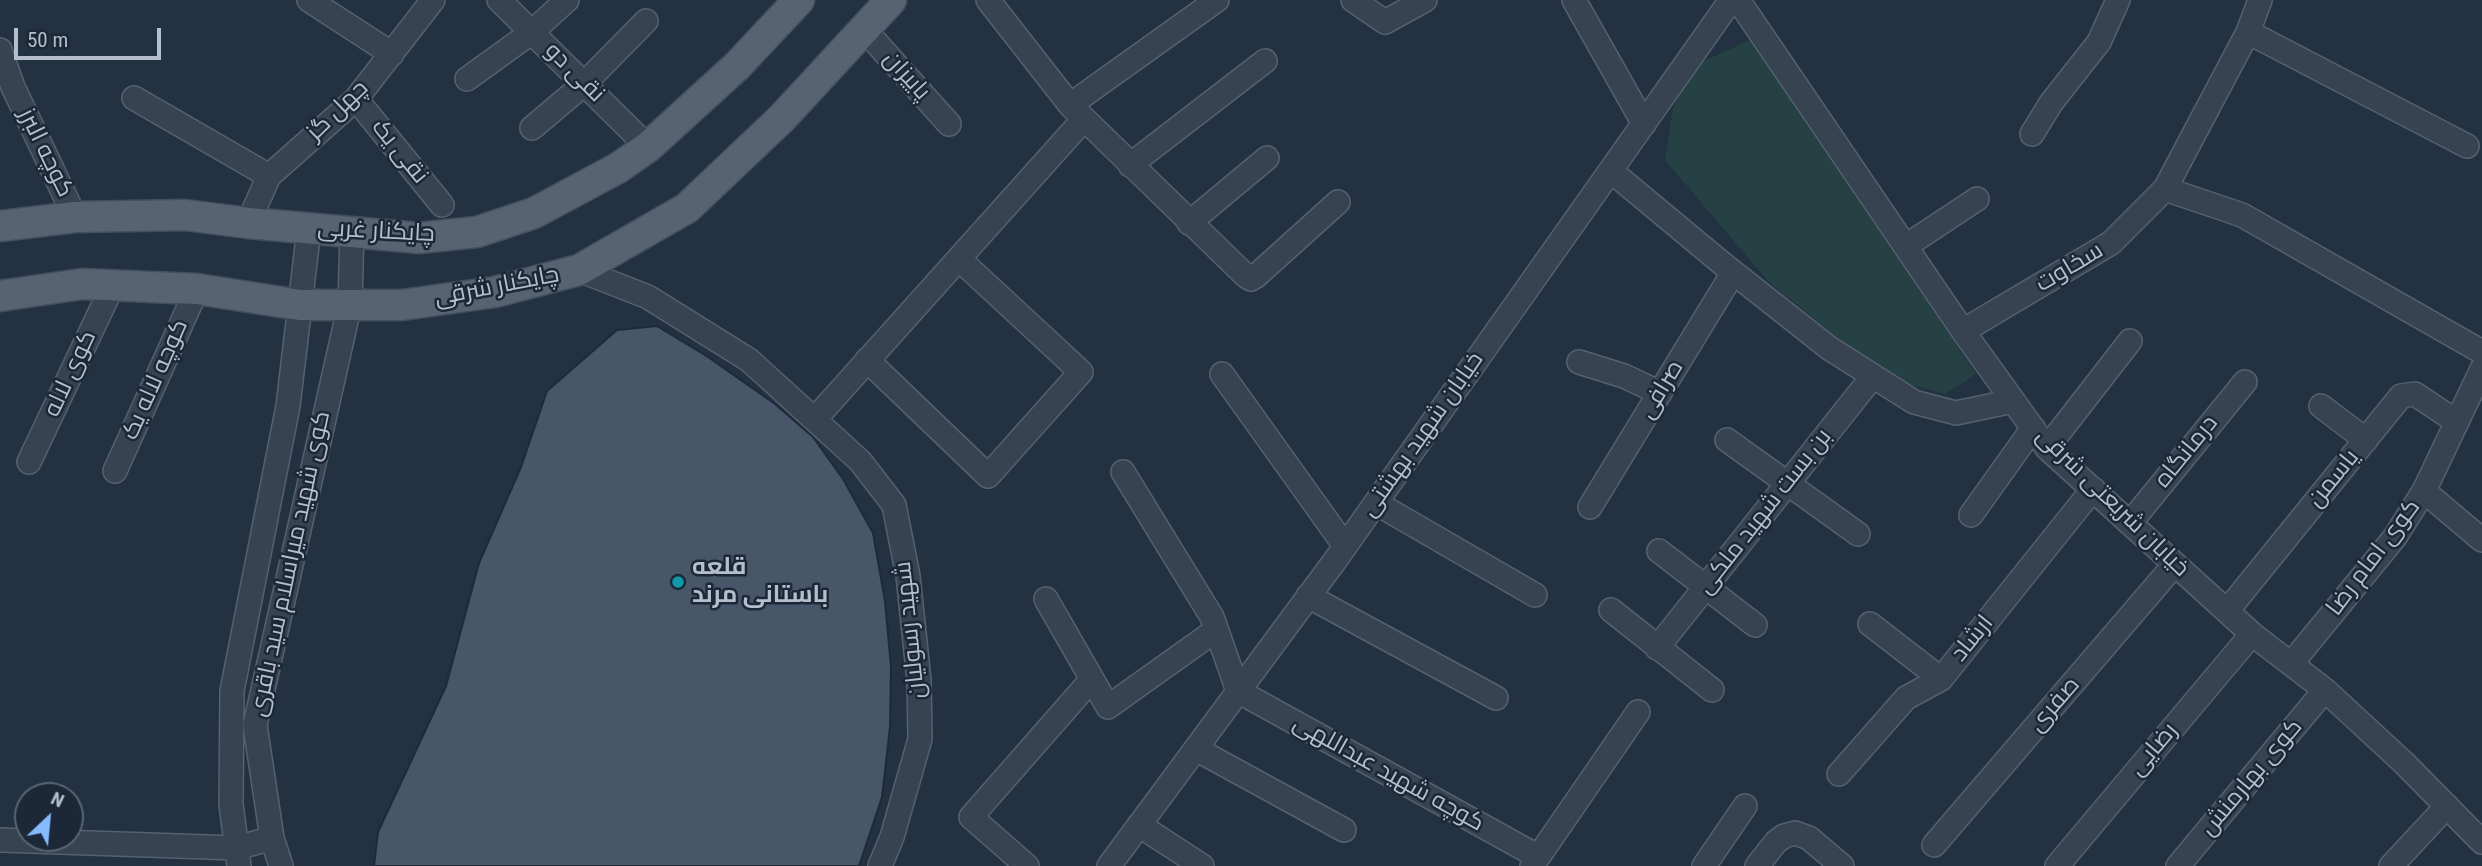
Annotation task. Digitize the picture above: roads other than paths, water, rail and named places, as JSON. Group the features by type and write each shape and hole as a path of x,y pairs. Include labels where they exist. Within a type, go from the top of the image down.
{"main road":[{"name":"چایکنار غربی","path":"0,226 75,217 184,215 419,238 477,232 534,214 618,168 648,147 737,66 799,0"},
{"name":"چایکنار شرقی","path":"0,296 82,284 197,289 300,305 402,305 495,292 579,270 687,208 782,118 891,0"}],"street":[{"path":"309,0 391,54"},
{"name":"چهل گز","path":"248,223 269,176 356,99 433,0"},
{"name":"نقی دو","path":"499,0 648,147"},
{"path":"467,79 532,32 566,0"},
{"path":"988,0 1077,112 1189,223 1251,279 1338,202"},
{"path":"815,419 959,259 1077,112 1217,0"},
{"path":"1353,0 1385,22 1424,0"},
{"path":"1574,0 1644,124"},
{"name":"خیابان شهید بهشتی","path":"1110,866 1376,503 1731,0"},
{"name":"خیابان شریعتی شرقی","path":"1738,0 1963,331 2047,448 2252,634 2325,690 2482,842"},
{"path":"2032,134 2099,42 2118,0"},
{"name":"سخاوت","path":"1963,331 2111,243 2165,189 2248,32 2260,0"},
{"path":"532,128 584,84 646,21"},
{"name":"پاییزان","path":"864,29 949,124"},
{"path":"2248,32 2468,146"},
{"name":"کوچه البرز","path":"0,50 13,87 75,217"},
{"path":"1130,165 1265,61"},
{"path":"134,97 269,176"},
{"name":"نقی یک","path":"356,99 442,205"},
{"path":"1189,223 1267,158"},
{"path":"1611,171 1829,348 1914,402 1956,414 2013,401"},
{"path":"2165,189 2242,215 2482,352"},
{"path":"1906,246 1977,199"},
{"name":"کوی شهید میراسلام سید باقری","path":"238,857 232,804 232,691 288,407 309,229"},
{"name":"کوی شهید میراسلام سید باقری","path":"281,866 272,838 255,725 350,304 352,232"},
{"path":"867,360 988,476 1081,372 959,259"},
{"name":"شهید رسولیان","path":"579,270 648,297 749,360 860,461 894,505 908,576 919,680 920,739 892,837 880,866"},
{"name":"صرافی","path":"1590,507 1734,273"},
{"name":"کوی لاله","path":"29,462 113,285"},
{"name":"کوچه لاله یک","path":"115,471 197,289"},
{"path":"2047,448 2130,341"},
{"path":"1579,362 1624,376 1660,393"},
{"name":"کوی امام رضا","path":"2291,664 2395,537 2424,491 2482,369"},
{"path":"1222,374 1345,546"},
{"name":"بن بست شهید ملکی","path":"1657,648 1872,376"},
{"name":"درمانگاه","path":"2130,523 2245,382"},
{"name":"یاسمن","path":"2227,611 2402,396 2415,394 2456,422"},
{"path":"2321,407 2366,440"},
{"path":"1971,515 2033,428"},
{"path":"1727,440 1858,534"},
{"path":"1123,472 1212,617 1238,691"},
{"name":"ارشاد","path":"1839,774 1906,698 1941,679 2093,489"},
{"path":"2424,491 2482,540"},
{"path":"1376,503 1535,595"},
{"path":"1659,551 1755,625"},
{"name":"صفری","path":"1934,845 2175,564"},
{"path":"1308,596 1496,698"},
{"path":"1046,599 1108,707 1216,629"},
{"path":"1611,611 1712,690"},
{"path":"1870,624 1941,679"},
{"name":"رضایی","path":"2057,866 2252,634"},
{"path":"1027,866 971,817 1093,679"},
{"name":"کوی بهارمنش","path":"2178,866 2325,690"},
{"name":"کوچه شهید عبداللهی","path":"1238,691 1534,861"},
{"path":"1534,861 1638,712"},
{"path":"1196,749 1344,830"},
{"path":"1704,866 1745,806"},
{"path":"2391,866 2447,806"},
{"path":"1139,825 1202,866"},
{"path":"1757,866 1776,842 1795,833 1809,838 1842,866"},
{"path":"0,840 238,857 272,838"}],"place":[{"name":"قلعه باستانی مرند","path":"678,582"}]}
